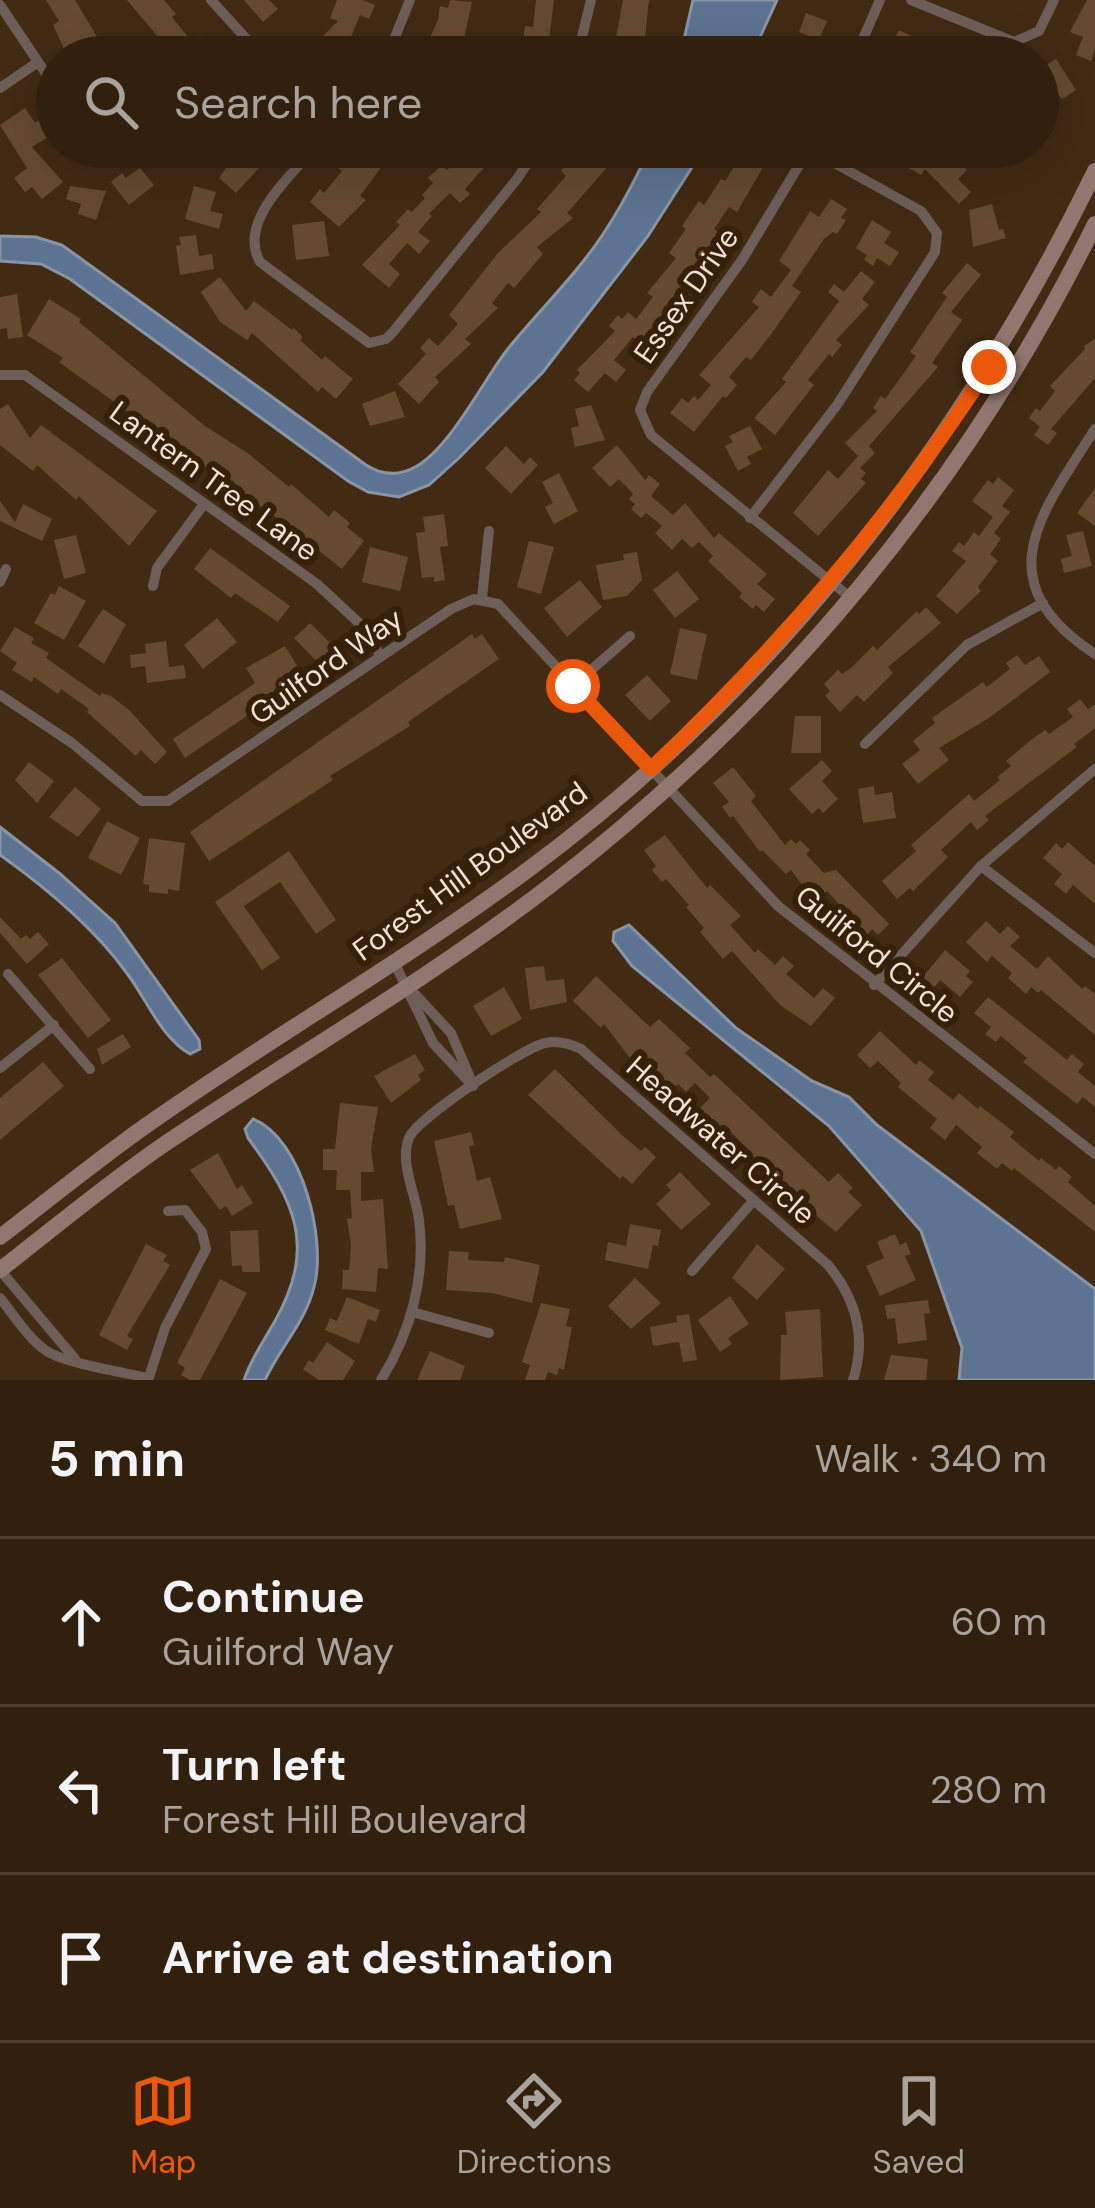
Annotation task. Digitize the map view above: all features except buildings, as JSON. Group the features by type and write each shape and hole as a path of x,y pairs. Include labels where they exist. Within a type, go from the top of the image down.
{"main road":[{"name":"Forest Hill Boulevard","path":"0,1237 147,1125 532,867 651,769 724,699 832,583 895,503 989,367 1095,171"},
{"name":"Forest Hill Boulevard","path":"0,1270 163,1145 548,887 668,789 740,720 852,599 935,490 1005,387 1095,224"}],"street":[{"path":"212,0 244,36"},
{"path":"395,36 410,0"},
{"path":"582,36 591,0"},
{"path":"864,36 880,0"},
{"path":"910,0 999,36"},
{"path":"1028,36 1039,31 1054,0"},
{"path":"0,5 36,59"},
{"path":"0,88 36,63"},
{"path":"298,168 259,218 253,236 255,254 369,343 393,332 524,168"},
{"name":"Essex Drive","path":"798,168 742,260 646,392 640,410 651,435 852,599"},
{"path":"750,518 849,388 938,242 929,216 845,168"},
{"name":"Lantern Tree Lane","path":"0,375 25,375 317,584 358,623 381,656"},
{"path":"1095,429 1047,503 1034,535 1032,561 1043,603 1058,626 1095,654"},
{"path":"153,586 157,568 204,504"},
{"path":"490,531 482,598 498,604 651,769"},
{"path":"0,582 6,569"},
{"name":"Guilford Way","path":"0,694 72,743 142,800 159,803 176,799 451,609 482,598"},
{"path":"865,744 967,645 1043,603"},
{"path":"573,686 630,636"},
{"name":"Guilford Circle","path":"651,769 778,906 1095,1154"},
{"path":"874,985 981,866 1095,769"},
{"path":"981,866 1095,953"},
{"path":"394,962 433,1043 473,1086"},
{"path":"8,974 90,1069"},
{"path":"406,986 452,1033 473,1086"},
{"path":"0,1068 54,1024"},
{"name":"Headwater Circle","path":"381,1380 412,1312 421,1249 407,1144 420,1121 539,1045 556,1042 573,1045 828,1265 849,1294 860,1337 853,1380"},
{"path":"692,1271 754,1200"},
{"path":"0,1298 49,1353 148,1379 165,1328 206,1249 202,1232 184,1210 167,1211"},
{"path":"0,1270 75,1359"},
{"path":"412,1312 489,1333"}],"water":[{"path":"693,0 777,0 761,36 685,36"},
{"path":"640,168 692,168 648,236 543,372 429,485 399,497 368,492 348,481 70,279 41,264 0,261 0,236 36,237 62,245 366,465 398,473 417,466 442,444 507,350 595,246"},
{"path":"0,827 115,923 199,1040 200,1049 190,1054 180,1047 99,939 0,855"},
{"path":"629,925 736,1028 812,1081 849,1097 877,1125 1095,1289 1095,1380 959,1380 962,1348 921,1231 829,1126 632,966 613,941 614,932"},
{"path":"253,1119 270,1130 297,1168 317,1244 310,1299 265,1380 244,1380 288,1294 297,1247 288,1204 248,1138 245,1129"}],"route":[{"path":"573,686 651,769 832,583 895,503 989,367"}]}
